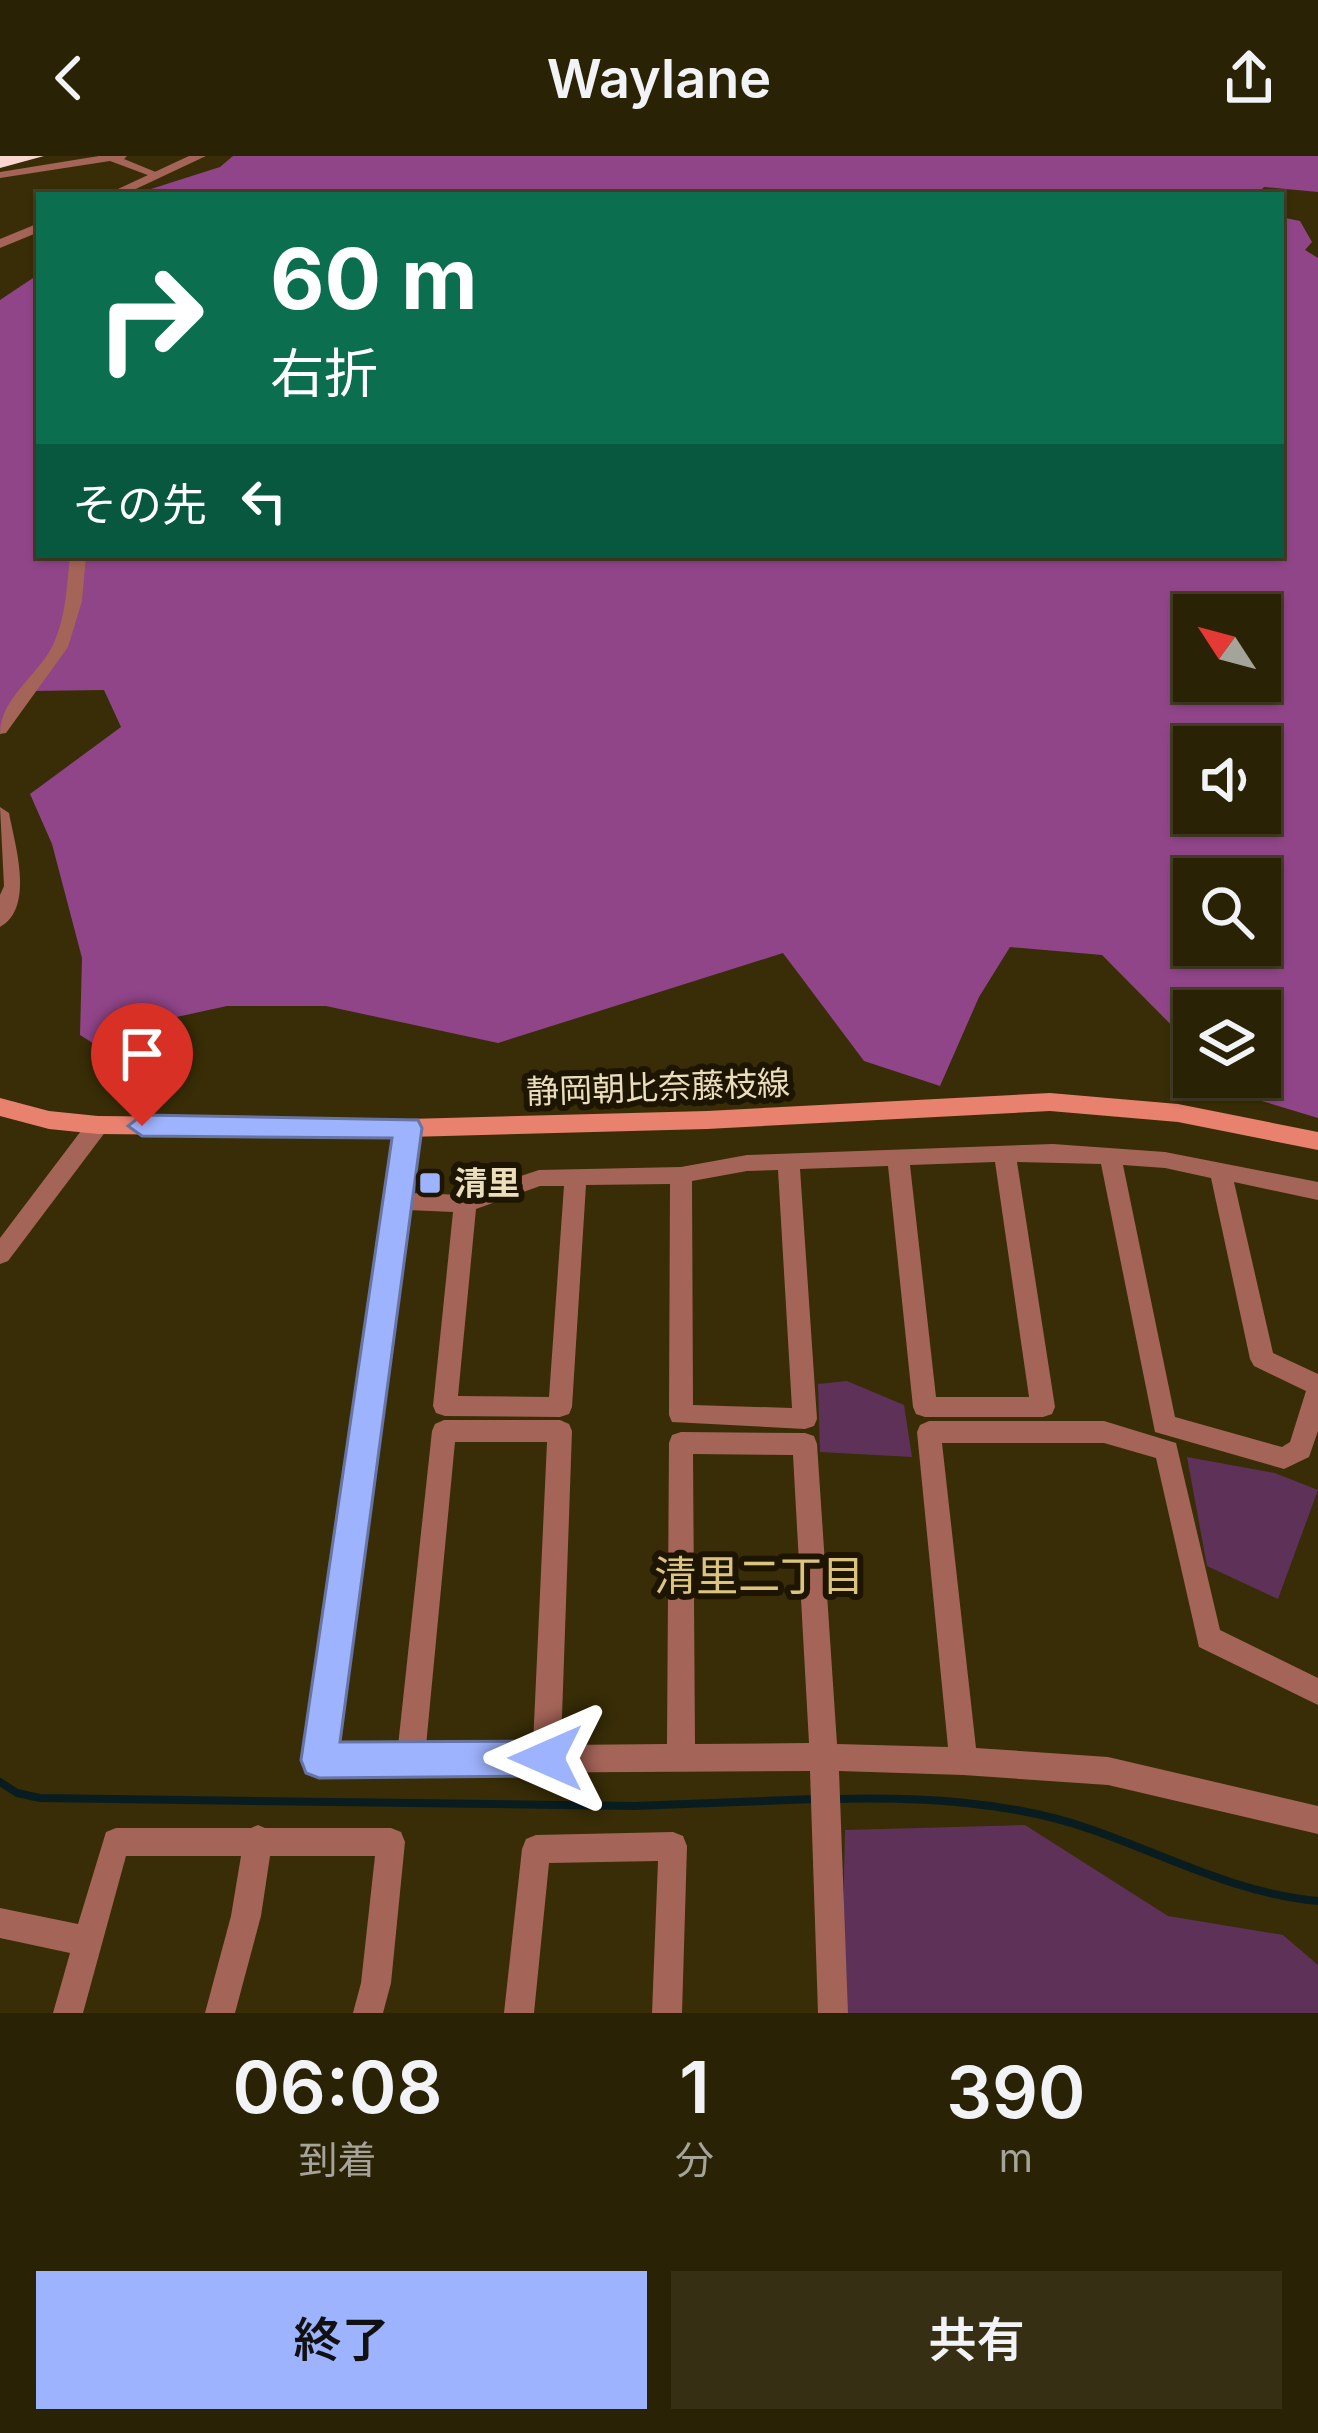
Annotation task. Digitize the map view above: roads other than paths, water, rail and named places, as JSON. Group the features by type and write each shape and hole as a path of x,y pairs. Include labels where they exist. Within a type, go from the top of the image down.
{"highway":[{"path":"3,159 34,156"}],"main road":[{"name":"静岡朝比奈藤枝線","path":"0,1107 50,1120 98,1125 408,1128 707,1120 1050,1102 1178,1113 1318,1141"}],"street":[{"path":"0,175 121,156"},
{"path":"119,192 200,156"},
{"path":"108,157 157,175"},
{"path":"0,244 36,228"},
{"path":"0,729 60,646 74,601 78,558"},
{"path":"0,813 13,886 0,922"},
{"path":"0,1255 98,1125"},
{"path":"408,1128 319,1760 823,1757 963,1761 1108,1771 1318,1820"},
{"path":"396,1201 465,1204 539,1178 681,1175 747,1163 1005,1153 1110,1156 1220,1168 1318,1191"},
{"path":"898,1158 925,1407 1043,1408 1005,1153"},
{"path":"1110,1156 1164,1425 1285,1457 1300,1449 1318,1388 1262,1359 1220,1168"},
{"path":"681,1175 681,1415 805,1419 789,1164"},
{"path":"465,1204 445,1406 560,1407 576,1177"},
{"path":"411,1759 444,1430 560,1432 546,1758"},
{"path":"963,1761 928,1432 1104,1432 1167,1451 1208,1638 1318,1692"},
{"path":"681,1758 681,1443 805,1444 828,1828 833,2013"},
{"path":"220,2013 246,1916 258,1839"},
{"path":"68,2013 116,1842 258,1839 391,1842 376,1983 368,2013"},
{"path":"519,2013 536,1849 673,1846 667,2013"},
{"path":"0,1923 91,1942"}],"waterway":[{"path":"0,1782 17,1793 40,1798 634,1806 815,1799"},
{"path":"834,1799 931,1800 1028,1812 1090,1829 1230,1882 1318,1901"}],"place":[{"name":"清里","path":"430,1183"}],"district":[{"name":"清里二丁目","path":"759,1575"}]}
